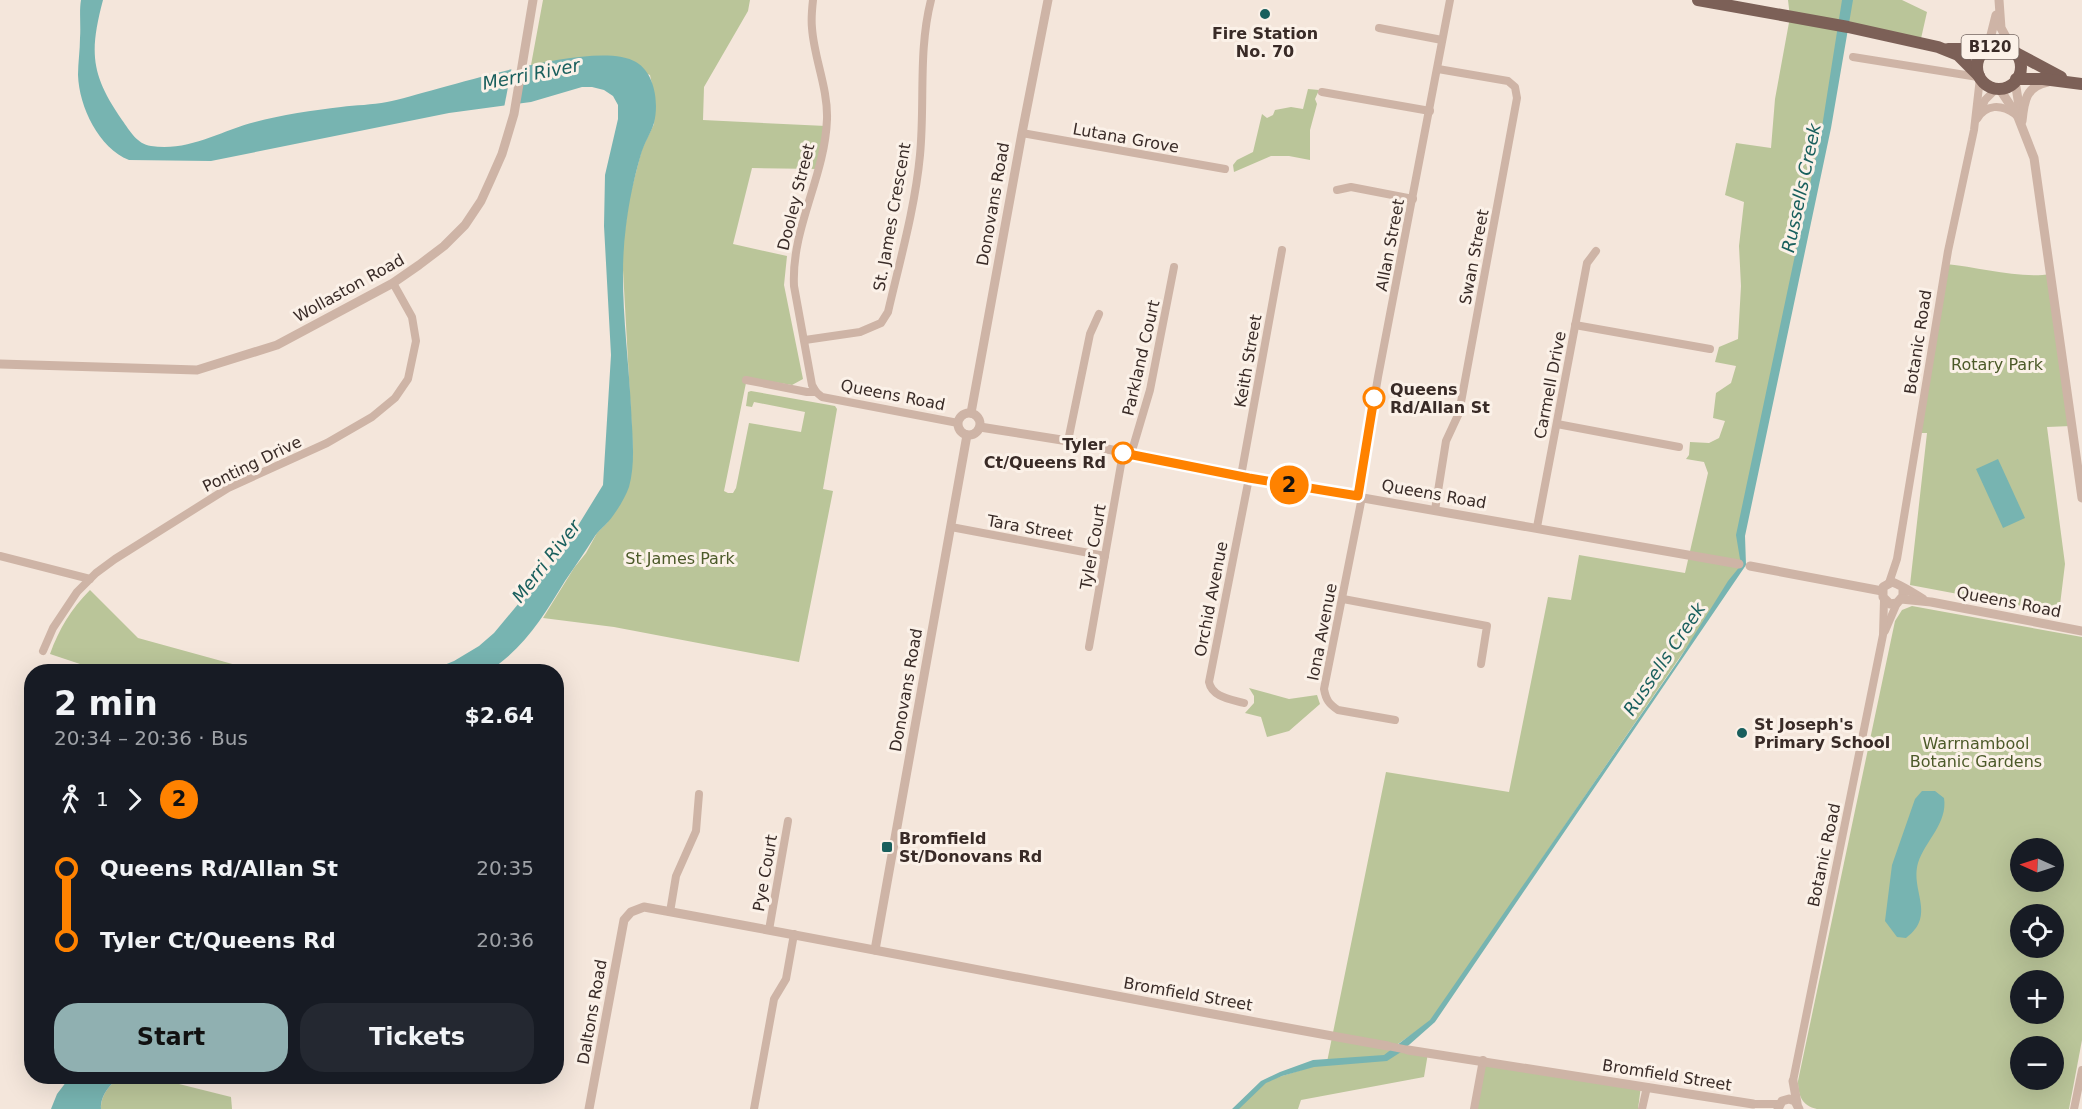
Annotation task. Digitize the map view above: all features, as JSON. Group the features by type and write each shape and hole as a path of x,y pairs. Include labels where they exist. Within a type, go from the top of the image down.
{"main road":[{"name":"B120","path":"1698,0 1839,25 1938,47 1967,50 2002,45 2046,70 2078,83"},
{"name":"B120","path":"1938,47 1958,55 1988,86 2006,87 2016,80 2078,83"},
{"name":"B120","path":"1980,77 1978,61 1987,48"},
{"name":"B120","path":"2014,51 2020,66 2016,80"}],"street":[{"name":"Wollaston Road","path":"0,364 197,370 278,345 393,283 444,246 465,225 481,201 502,154 514,114 533,0"},
{"name":"Dooley Street","path":"813,0 812,27 822,75 827,117 823,155 798,237 793,270 812,385 819,394"},
{"name":"St. James Crescent","path":"805,340 860,332 881,323 888,312 918,169 922,64 927,18 932,0"},
{"name":"Donovans Road","path":"970,413 1048,0"},
{"name":"Allan Street","path":"1360,497 1378,377 1450,0"},
{"path":"1987,48 1999,0"},
{"path":"1999,0 2001,28 2014,51"},
{"path":"1378,28 1442,40"},
{"path":"1853,57 1980,77"},
{"name":"Swan Street","path":"1435,510 1446,441 1459,413 1517,98 1515,87 1508,81 1438,69"},
{"name":"Botanic Road","path":"1974,130 1980,77"},
{"path":"2016,80 2022,122 2034,158 2038,180 2082,498"},
{"path":"2022,122 2029,90 2040,83 2056,81"},
{"path":"1322,82 1321,94 1430,111"},
{"path":"1998,88 2022,122"},
{"name":"Botanic Road","path":"1896,585 1897,559 1947,257 1976,121 1985,100 1998,88"},
{"path":"1976,121 1983,111 1991,107 2003,108 2022,122"},
{"name":"Lutana Grove","path":"1022,133 1225,169"},
{"path":"1337,190 1351,188 1413,199"},
{"name":"Keith Street","path":"1245,477 1282,250"},
{"name":"Carmell Drive","path":"1537,527 1587,263 1596,251"},
{"name":"Parkland Court","path":"1127,453 1150,390 1174,267"},
{"name":"Ponting Drive","path":"43,651 64,609 77,592 115,559 220,493 327,443 372,417 395,398 408,379 416,341 412,317 393,283"},
{"path":"1068,441 1090,334 1099,314"},
{"path":"1575,326 1710,349"},
{"name":"Queens Road","path":"746,380 958,423"},
{"path":"970,413 978,417 981,427 975,434 967,435 959,429 958,423 962,415 970,413"},
{"path":"1557,424 1679,447"},
{"name":"Queens Road","path":"981,427 1068,441 1245,477 1750,566 1883,595 1890,604 1899,601 1931,602 2082,631"},
{"name":"Donovans Road","path":"875,951 967,435"},
{"name":"Tyler Court","path":"1089,647 1127,453"},
{"name":"Orchid Avenue","path":"1244,703 1217,695 1210,689 1209,682 1245,477"},
{"name":"Iona Avenue","path":"1360,497 1343,599 1324,689 1325,698 1338,710 1395,720"},
{"name":"Tara Street","path":"951,527 1105,556"},
{"path":"0,556 90,579"},
{"path":"1883,595 1896,585 1899,601"},
{"name":"Queens Road","path":"1896,585 1931,602"},
{"name":"Botanic Road","path":"1781,1104 1793,1081 1883,635 1883,595"},
{"path":"1343,599 1487,626 1480,664"},
{"name":"Botanic Road","path":"1883,635 1899,601"},
{"path":"670,912 676,876 696,831 699,794"},
{"name":"Pye Court","path":"769,930 788,821"},
{"name":"Bromfield Street","path":"624,920 631,912 644,907 1408,1050 1753,1104 1781,1104"},
{"name":"Daltons Road","path":"589,1109 624,920"},
{"path":"754,1109 774,999 786,979 794,934"},
{"path":"1474,1109 1483,1060"},
{"path":"2074,1109 2082,1070"},
{"name":"Botanic Road","path":"1793,1081 1800,1107"},
{"path":"1642,1109 1647,1087"},
{"path":"1781,1104 1792,1100 1800,1107"},
{"name":"Bromfield Street","path":"1753,1104 1766,1109"}],"green space":[{"name":"St James Park","path":"543,0 750,0 748,11 704,87 703,120 826,126 819,169 752,168 733,244 787,256 784,285 803,379 792,385 747,378 724,491 733,493 736,488 749,423 801,432 805,412 754,402 752,407 746,406 748,392 835,406 837,409 823,489 833,491 799,662 614,627 543,618 628,488 633,452 622,252 629,199 642,149 654,124 655,99 650,75 596,56 531,65"},
{"path":"1788,0 1902,0 1927,12 1920,43 1844,26 1741,536 1743,565 1431,1021 1395,1046 1428,1053 1424,1077 1301,1100 1298,1109 1235,1109 1263,1082 1327,1062 1386,772 1509,792 1548,597 1571,600 1579,555 1685,573 1708,473 1704,462 1686,459 1689,455 1690,442 1709,443 1719,438 1725,421 1713,418 1716,393 1731,383 1736,366 1715,362 1719,347 1738,339 1741,286 1739,246 1744,202 1725,195 1736,143 1771,148 1775,99 1790,17"},
{"path":"1308,89 1319,90 1315,99 1317,104 1310,130 1310,160 1289,156 1271,156 1234,172 1233,165 1237,160 1253,152 1262,114 1267,118 1273,115 1275,110 1291,107 1303,109"},
{"name":"Rotary Park","path":"1946,264 2012,274 2051,274 2071,426 2047,427 2065,564 2059,613 1910,585 1927,433 1918,433"},
{"path":"90,590 138,638 232,664 80,664 50,654 57,636 77,604"},
{"name":"Warrnambool Botanic Gardens","path":"1912,606 2082,637 2082,1040 2069,1109 1817,1109 1804,1103 1800,1095 1798,1081 1895,621 1902,610"},
{"path":"1249,688 1289,699 1317,695 1320,704 1289,731 1267,737 1261,717 1245,713 1254,703 1254,696"},
{"path":"1483,1060 1641,1086 1638,1109 1474,1109"},
{"path":"112,1084 179,1084 231,1097 232,1109 101,1109 106,1091"}],"water":[{"name":"Merri River","path":"81,0 103,0 95,49 99,76 104,90 131,133 142,143 151,146 178,146 204,140 265,119 286,115 387,102 515,68 552,61 587,56 615,56 636,62 648,73 656,98 655,115 634,181 624,248 624,316 633,447 629,487 617,510 596,534 532,631 499,664 447,664 479,646 494,633 563,550 603,485 611,355 604,226 605,175 618,119 618,105 613,96 604,90 582,87 531,102 449,113 211,161 129,160 118,154 100,136 82,100 78,75"},
{"path":"1842,0 1853,0 1831,128 1745,536 1746,565 1435,1022 1401,1052 1387,1061 1314,1067 1282,1076 1266,1083 1239,1109 1232,1109 1261,1081 1280,1072 1313,1060 1384,1055 1430,1020 1678,661 1728,581 1741,565 1736,535 1822,127"},
{"path":"1998,459 2025,518 2003,528 1976,469"},
{"path":"1922,791 1935,791 1944,798 1943,816 1918,863 1916,873 1921,902 1920,921 1906,938 1897,937 1885,921 1892,865 1915,799"},
{"path":"65,1084 112,1084 106,1091 101,1109 51,1109 57,1094"}],"pier":[{"path":"526,63 518,106 504,108 512,66"}],"bus line":[{"name":"2","path":"1123,453 1249,478 1358,496 1374,398"}],"place":[{"name":"Fire Station No. 70","path":"1265,14"},
{"name":"Queens Rd/Allan St","path":"1374,398"},
{"name":"Tyler Ct/Queens Rd","path":"1123,453"},
{"name":"St Joseph's Primary School","path":"1742,733"},
{"name":"Bromfield St/Donovans Rd","path":"887,847"}],"water label":[{"name":"Russells Creek","path":"1801,188"},
{"name":"Russells Creek","path":"1664,659"}]}
